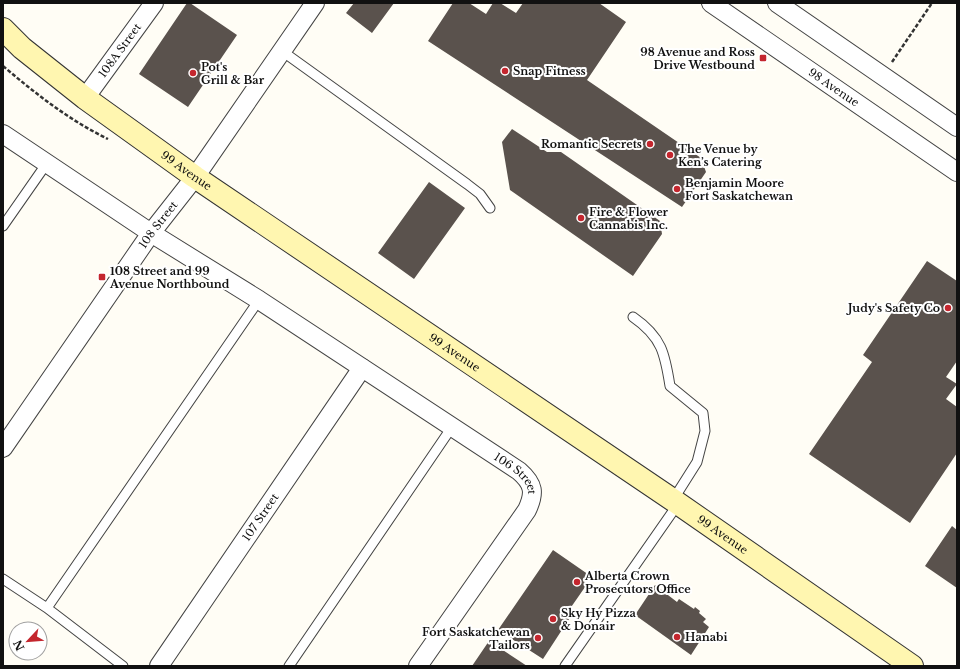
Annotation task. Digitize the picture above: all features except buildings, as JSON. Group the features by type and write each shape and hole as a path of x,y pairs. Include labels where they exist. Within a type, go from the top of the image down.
{"main road":[{"name":"99 Avenue","path":"3,29 22,48 84,98 195,177 676,502 912,666"}],"street":[{"name":"108A Street","path":"84,98 154,3"},
{"name":"108 Street","path":"3,448 151,233 195,177 315,3"},
{"name":"98 Avenue","path":"711,3 956,169"},
{"path":"782,4 957,127"},
{"name":"106 Street","path":"3,134 151,233 259,300 525,476 532,490 532,499 527,510 418,666"},
{"name":"107 Street","path":"159,666 362,368"}],"lane":[{"path":"282,51 480,194 490,208"},
{"path":"3,226 47,163"},
{"path":"47,608 259,300"},
{"path":"565,666 676,502 697,462 706,431 703,413 670,386 665,356 658,340 646,326 633,317"},
{"path":"289,666 452,427"},
{"path":"3,579 47,608 123,666"}],"path":[{"path":"888,67 932,3"},
{"path":"3,66 35,93 65,115 90,131 109,140"}],"place":[{"name":"98 Avenue and Ross Drive Westbound","path":"763,58"},
{"name":"Snap Fitness","path":"505,71"},
{"name":"Pot's Grill & Bar","path":"193,73"},
{"name":"Romantic Secrets","path":"650,144"},
{"name":"The Venue by Ken’s Catering","path":"670,155"},
{"name":"Benjamin Moore Fort Saskatchewan","path":"677,189"},
{"name":"Fire & Flower Cannabis Inc.","path":"581,218"},
{"name":"108 Street and 99 Avenue Northbound","path":"102,277"},
{"name":"Judy's Safety Co","path":"948,308"},
{"name":"Alberta Crown Prosecutors Office","path":"577,582"},
{"name":"Sky Hy Pizza & Donair","path":"553,619"},
{"name":"Hanabi","path":"677,637"},
{"name":"Fort Saskatchewan Tailors","path":"538,638"}]}
